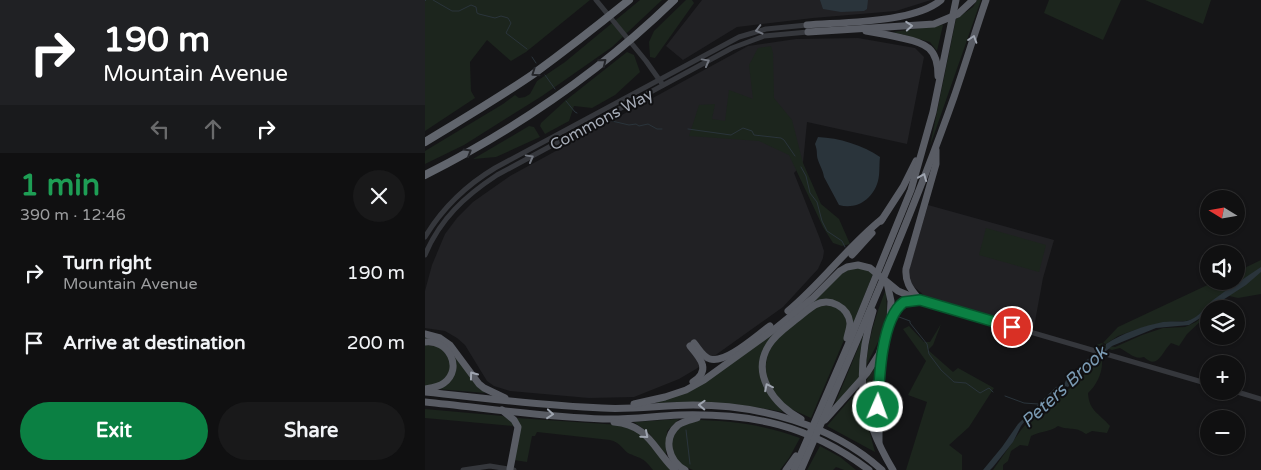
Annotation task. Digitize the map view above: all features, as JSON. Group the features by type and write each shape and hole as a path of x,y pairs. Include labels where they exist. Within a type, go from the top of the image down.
{"highway":[{"path":"425,142 498,98 583,38 629,0"},
{"path":"425,175 494,137 559,96 626,43 674,0"},
{"path":"807,28 903,16 926,9 941,0"},
{"path":"893,470 880,447 864,403 863,354 883,269 923,154 956,0"},
{"path":"883,269 954,97 986,0"},
{"path":"807,28 853,29 935,24 958,14 971,2"},
{"path":"853,29 917,41 927,46 937,59 938,91"},
{"path":"920,300 908,285 906,269 936,164 935,146"},
{"path":"809,300 865,241 903,187 916,161 923,154"},
{"path":"674,394 699,378 703,371 702,361 692,345 710,359 720,360 729,356 797,305 861,238 882,219"},
{"path":"603,408 656,400 694,386 776,328 840,271 858,265 870,268 891,301 890,322 879,382 878,419 880,447"},
{"path":"880,282 920,300"},
{"path":"786,470 805,436 880,282"},
{"path":"801,470 821,432 880,282"},
{"path":"890,322 903,303 910,300 920,300"},
{"path":"848,345 847,337 850,323 847,315 837,305 827,302 820,303 812,307 769,344 765,352 763,376 766,386 788,411 802,422 857,451 882,470"},
{"path":"425,334 445,340 451,345 479,384 484,388 513,400"},
{"path":"602,419 702,415 757,419 805,436 821,432 867,373 875,361 886,336"},
{"path":"425,342 434,342 446,348 453,365 450,375 444,383 425,391"},
{"path":"425,391 603,408 687,405 733,407 802,422"},
{"path":"425,402 602,419 627,424 640,430 649,438 675,470"},
{"path":"501,410 514,420 518,427 512,470"},
{"path":"685,470 675,463 670,454 670,437 682,422 702,415"},
{"path":"821,432 860,470"},
{"path":"794,470 805,436"},
{"path":"838,448 869,470"}],"street":[{"path":"596,0 663,85"},
{"name":"Commons Way","path":"425,237 448,204 474,181 715,48 752,32 778,27 807,28"},
{"name":"Commons Way","path":"425,254 445,220 466,197 497,175 732,48 774,34 807,28"},
{"path":"920,300 1200,381"},
{"path":"1245,394 1261,399"},
{"path":"463,470 482,466 512,470"}],"shaded area":[{"path":"425,0 590,0 526,52 511,61 487,40 470,62 471,91 475,98 425,131"},
{"path":"640,0 662,0 612,47 542,96 464,145 425,164 425,151 515,95 519,98 530,94 537,81 565,62"},
{"path":"686,0 692,0 694,3 655,58 650,57 649,42 654,31"},
{"path":"702,0 931,0 896,11 737,27 683,60 666,46"},
{"path":"820,0 868,0 867,9 864,11 841,12 823,9"},
{"path":"977,0 981,0 930,146 956,19 973,7"},
{"path":"1049,0 1121,0 1103,40 1044,13"},
{"path":"1145,0 1211,0 1203,24"},
{"path":"943,25 937,51 930,42 893,32"},
{"path":"858,38 915,48 924,57 907,144 807,122 803,163 794,173 820,239 824,251 823,258 818,269 783,307 696,369 679,379 634,397 589,398 510,391 494,386 487,381 465,345 457,338 445,331 425,328 425,291 432,265 445,234 457,218 473,202 510,176 748,46 796,39"},
{"path":"771,46 773,53 774,98 792,120 803,163 821,204 839,219 850,244 842,246 833,243 823,227 789,155 759,141 689,136 699,105 715,104 712,119 725,121 729,90 753,99 749,65 758,48"},
{"path":"627,52 634,55 640,72 615,95 592,108 574,106 569,121 545,134 540,126 541,123 565,101"},
{"path":"529,126 534,127 540,137 496,157 473,159"},
{"path":"818,137 851,143 880,157 879,178 876,187 863,202 852,206 839,205 824,177 818,160 815,144"},
{"path":"928,205 1054,240 1043,278 1034,327 926,297 912,285 909,278 910,266"},
{"path":"986,228 1046,245 1039,272 979,255"},
{"path":"1261,260 1261,294 1238,298 1221,294 1215,300 1200,300 1200,313 1194,319 1165,322 1138,329 1118,336 1106,344 1103,343 1118,327 1200,289 1245,290 1245,268"},
{"path":"1261,267 1261,272 1245,286 1245,278"},
{"path":"851,268 866,268 873,274 852,326 851,320 831,300 801,312 838,276"},
{"path":"886,289 887,313 878,342 866,366 873,327"},
{"path":"1228,290 1238,290 1223,300 1213,300"},
{"path":"821,305 839,309 845,315 847,333 811,418 791,409 772,393 765,372 767,355 776,339 813,309"},
{"path":"1199,314 1200,318 1189,325 1156,328 1112,346 1086,368 1068,387 1065,386 1032,412 1021,426 1013,442 993,467 990,470 983,470 1018,424 1056,387 1064,385 1066,380 1079,371 1085,361 1106,348 1106,344 1126,333 1163,322 1190,320"},
{"path":"1200,319 1200,322 1187,334 1179,346 1171,343 1159,359 1153,362 1144,357 1134,357 1120,348 1112,350 1096,345 1102,343 1115,347 1163,328 1185,327"},
{"path":"941,324 933,345 928,350 953,372 958,368 994,388 969,427 949,445 962,455 962,470 906,470 927,402 908,395 926,361 903,329 909,326 924,342 930,342"},
{"path":"866,329 860,378 834,406"},
{"path":"776,331 771,338 761,378 768,394 783,412 720,403 656,403 671,397"},
{"path":"425,337 444,342 485,393 438,389 446,384 453,355 425,340"},
{"path":"425,345 439,346 450,359 450,372 442,382 425,387"},
{"path":"1098,361 1102,361 1100,374 1088,393 1090,404 1110,426 1107,433 1092,431 1086,434 1079,430 1058,426 1031,436 1028,446 1020,445 1011,451 1008,461 1003,465 1003,470 993,470 1036,412 1069,389"},
{"path":"878,362 875,426 866,381"},
{"path":"858,390 875,452 827,426"},
{"path":"425,409 503,416 510,420 514,426 425,418"},
{"path":"517,418 620,425 642,434 671,470 653,470 645,461 628,453 617,443 610,440 537,432 535,436 532,436 527,462 514,460"},
{"path":"679,419 667,431 666,455 649,433 634,422"},
{"path":"692,420 747,424 800,438 780,470 693,470 683,466 673,455 671,443 676,430"},
{"path":"820,446 840,457 856,470 844,470 836,467 833,470 807,470"}],"waterway":[{"path":"433,0 452,11 459,11 471,5 476,7 479,14 495,18 501,16 508,18 511,23 506,33 527,49"},
{"path":"532,57 536,63"},
{"path":"545,75 555,89"},
{"path":"566,101 577,113"},
{"path":"612,121 639,126 648,124 657,129 662,129"},
{"path":"688,129 731,135 743,128 752,131 754,135 781,138 795,156"},
{"path":"801,167 806,176 810,193 817,202 827,231 842,241 845,247"},
{"path":"899,317 910,321 927,344 929,354 941,370 954,382 966,383 980,393 989,388 993,392"},
{"name":"Peters Brook","path":"1005,396 1024,403 1038,404"},
{"path":"686,430 690,464"}],"route":[{"path":"878,407 880,372 886,336 890,322 904,302 920,300 1012,327"}]}
